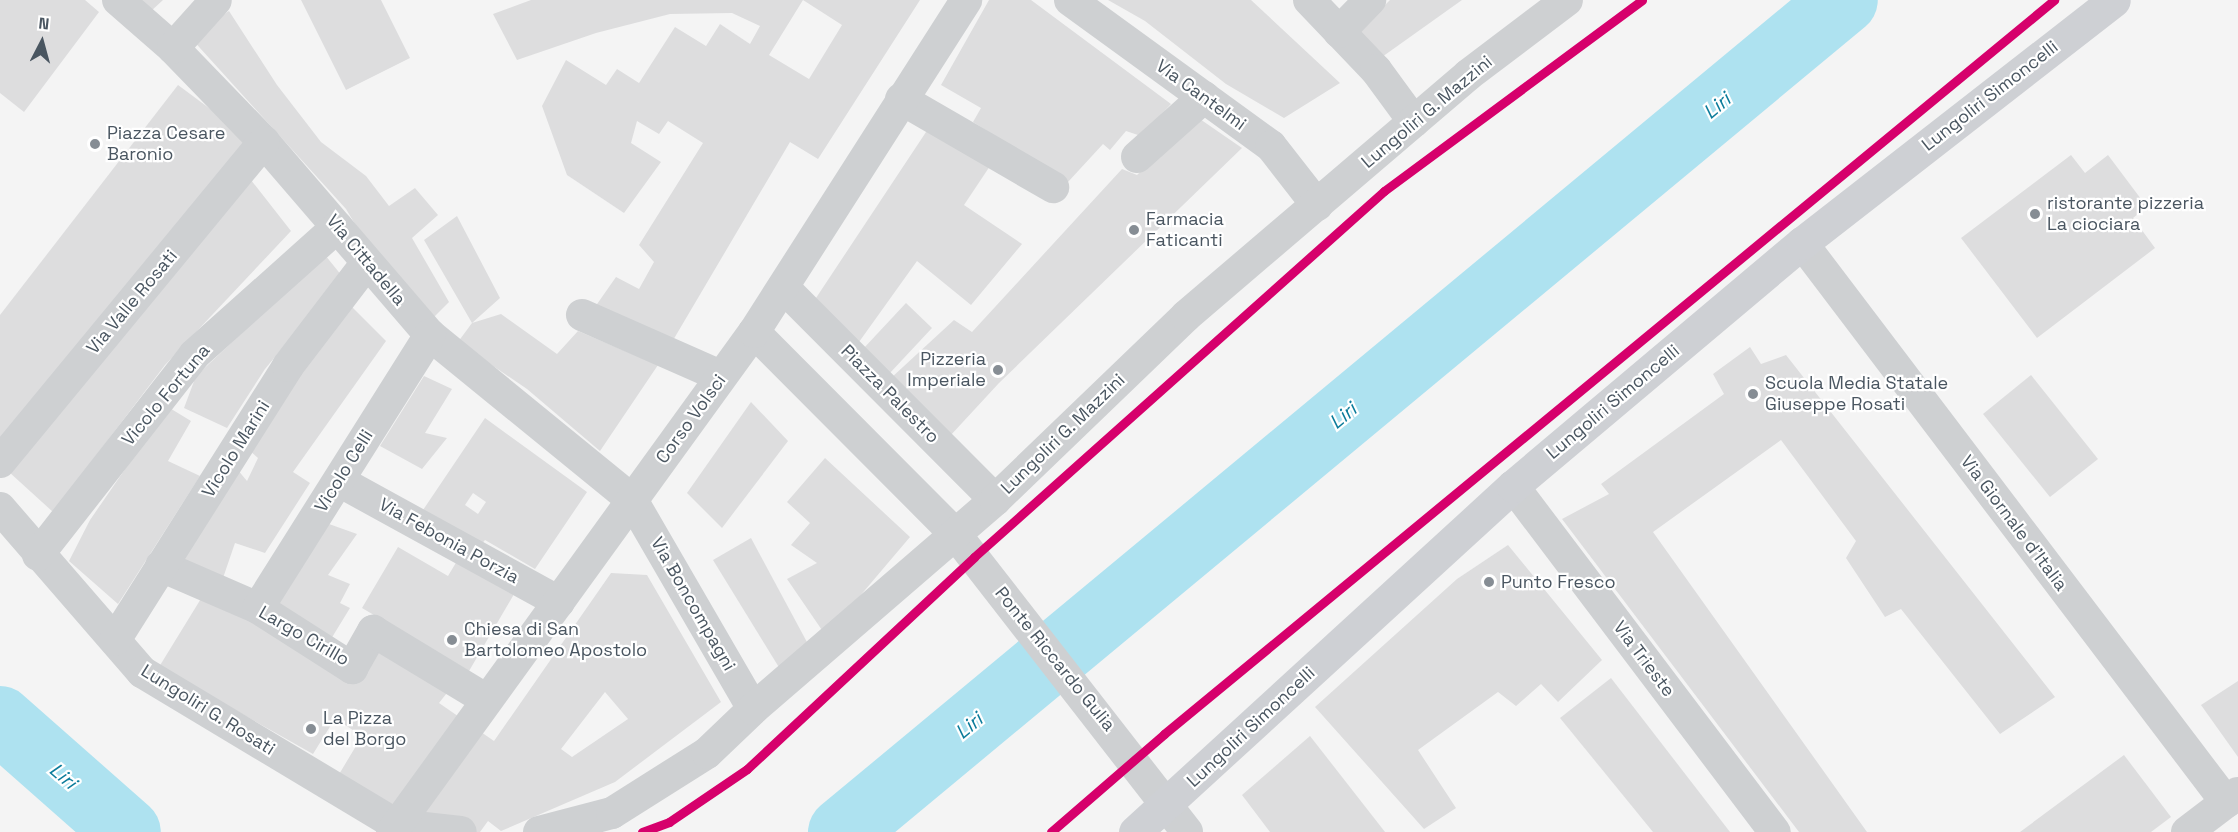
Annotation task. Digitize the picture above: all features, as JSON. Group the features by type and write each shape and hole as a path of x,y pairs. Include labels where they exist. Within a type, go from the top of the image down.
{"main road":[{"name":"Lungoliri Simoncelli","path":"1136,832 1513,486 1802,243 2114,0"}],"street":[{"name":"Via Cittadella","path":"118,0 173,48 264,142 338,227 366,264 430,334 632,500"},
{"path":"173,48 216,0"},
{"name":"Corso Volsci","path":"394,828 754,332 966,0"},
{"name":"Via Cantelmi","path":"1070,0 1271,146 1317,205"},
{"path":"1309,0 1376,70 1414,122"},
{"path":"1339,32 1370,0"},
{"name":"Lungoliri G. Mazzini","path":"539,832 612,813 707,753 753,708 995,500 1186,316 1414,122 1567,0"},
{"path":"1137,157 1204,97"},
{"path":"901,99 1053,187"},
{"name":"Via Valle Rosati","path":"0,462 264,142"},
{"name":"Vicolo Fortuna","path":"38,555 194,354 338,227"},
{"name":"Via Giornale d'Italia","path":"1802,243 2232,798"},
{"name":"Vicolo Marini","path":"115,640 288,366 366,264"},
{"name":"Piazza Palestro","path":"784,288 995,500"},
{"path":"582,315 720,376"},
{"path":"754,332 956,535"},
{"name":"Vicolo Celli","path":"258,608 430,334"},
{"name":"Via Febonia Porzia","path":"339,480 559,602"},
{"name":"Via Trieste","path":"1513,486 1775,832"},
{"name":"Via Boncompagni","path":"632,500 753,708"},
{"name":"Lungoliri G. Rosati","path":"0,508 38,555 142,672 394,828"},
{"name":"Ponte Riccardo Gulia","path":"956,535 1126,749 1187,832"},
{"name":"Largo Cirillo","path":"161,566 258,608 352,668 373,631 487,700"},
{"path":"2187,832 2232,798"},
{"path":"394,828 461,832"}],"building":[{"path":"0,0 85,0 99,12 24,112 0,93"},
{"path":"137,0 163,0 150,12"},
{"path":"301,0 381,0 410,58 346,90"},
{"path":"531,0 803,0 920,0 818,159 790,142 672,342 595,307 616,277 639,289 654,262 639,245 703,143 668,121 659,134 637,121 631,143 661,162 624,213 567,175 542,106 566,60 606,85 617,69 639,83 675,27 706,46 720,24 750,44 760,26 732,13 670,14 596,33 517,60 493,14","holes":["803,0 842,25 809,79 769,55"]},
{"path":"989,0 1031,0 1171,104 1141,136 1126,131 1110,150 1103,144 1068,182 973,122 981,108 941,85"},
{"path":"1108,0 1251,0 1340,83 1284,118 1226,84 1145,21"},
{"path":"1390,0 1462,0 1382,57 1357,33"},
{"path":"229,11 277,85 321,142 366,176 389,206 415,188 438,215 412,238 449,302 431,320 373,254 346,209 190,37"},
{"path":"178,85 248,137 0,445 0,315"},
{"path":"1197,117 1242,148 999,383 950,436 891,378 954,320 972,332 1122,169 1137,175"},
{"path":"932,123 994,160 964,205 1022,244 971,305 917,261 859,342 814,301"},
{"path":"2071,155 2085,173 2108,155 2147,207 2133,218 2155,248 2037,338 1961,238"},
{"path":"251,180 291,231 165,365 53,512 9,472"},
{"path":"457,216 500,298 472,323 424,240"},
{"path":"325,255 342,276 265,369 227,428 184,408 196,376"},
{"path":"906,303 932,328 889,374 863,349"},
{"path":"349,304 386,341 293,472 310,483 265,553 235,543 223,578 181,558 237,469 247,481 258,458 249,450"},
{"path":"501,314 557,354 578,331 658,365 600,451 527,389 458,342 472,323"},
{"path":"1750,347 1761,364 1786,355 2055,697 2000,734 1901,609 1885,617 1846,558 1856,541 1781,440 1653,532 1867,832 1799,832 1562,519 1609,494 1601,484 1724,394 1713,374"},
{"path":"2031,375 2098,459 2050,497 1983,414"},
{"path":"424,376 452,389 425,433 447,438 422,469 380,446"},
{"path":"751,402 788,441 722,528 687,493"},
{"path":"168,407 191,421 168,461 200,476 118,604 69,561 90,520"},
{"path":"485,418 587,492 535,569 485,540 479,547 421,513","holes":["473,493 486,502 478,514 465,505"]},
{"path":"825,458 910,537 826,636 787,579 817,563 791,545 810,523 787,502"},
{"path":"329,524 357,534 328,575 350,584 340,603 350,608 331,639 276,605"},
{"path":"751,538 808,644 780,669 713,560"},
{"path":"1508,545 1602,660 1558,702 1541,684 1516,706 1498,692 1418,750 1456,808 1424,829 1315,707 1457,579"},
{"name":"Chiesa di San Bartolomeo Apostolo","path":"398,547 448,576 460,556 517,589 469,671 362,608"},
{"path":"611,573 647,575 721,702 615,782 501,831 488,821 480,832 461,832 332,786 362,736 342,723 331,725 313,754 159,667 202,597 294,643 356,683 376,649 450,689 439,703 494,741","holes":["605,692 628,719 572,757 561,749"]},
{"path":"1611,678 1730,832 1653,832 1560,718"},
{"path":"2238,681 2238,757 2201,705"},
{"path":"1310,736 1385,832 1270,832 1242,795"},
{"path":"2124,755 2171,817 2151,832 2020,832"}],"waterway":[{"name":"Liri","path":"842,832 1844,0"},
{"name":"Liri","path":"0,720 127,832"}],"cycle path":[{"path":"642,832 669,822 747,769 974,557 1384,191 1642,0"},
{"path":"1051,832 1164,734 2054,0"}],"place":[{"name":"Piazza Cesare Baronio","path":"95,144"},
{"name":"ristorante pizzeria La ciociara","path":"2035,214"},
{"name":"Farmacia Faticanti","path":"1134,230"},
{"name":"Pizzeria Imperiale","path":"998,370"},
{"name":"Scuola Media Statale Giuseppe Rosati","path":"1753,394"},
{"name":"Punto Fresco","path":"1489,582"},
{"name":"Chiesa di San Bartolomeo Apostolo","path":"452,640"},
{"name":"La Pizza del Borgo","path":"311,729"}]}
